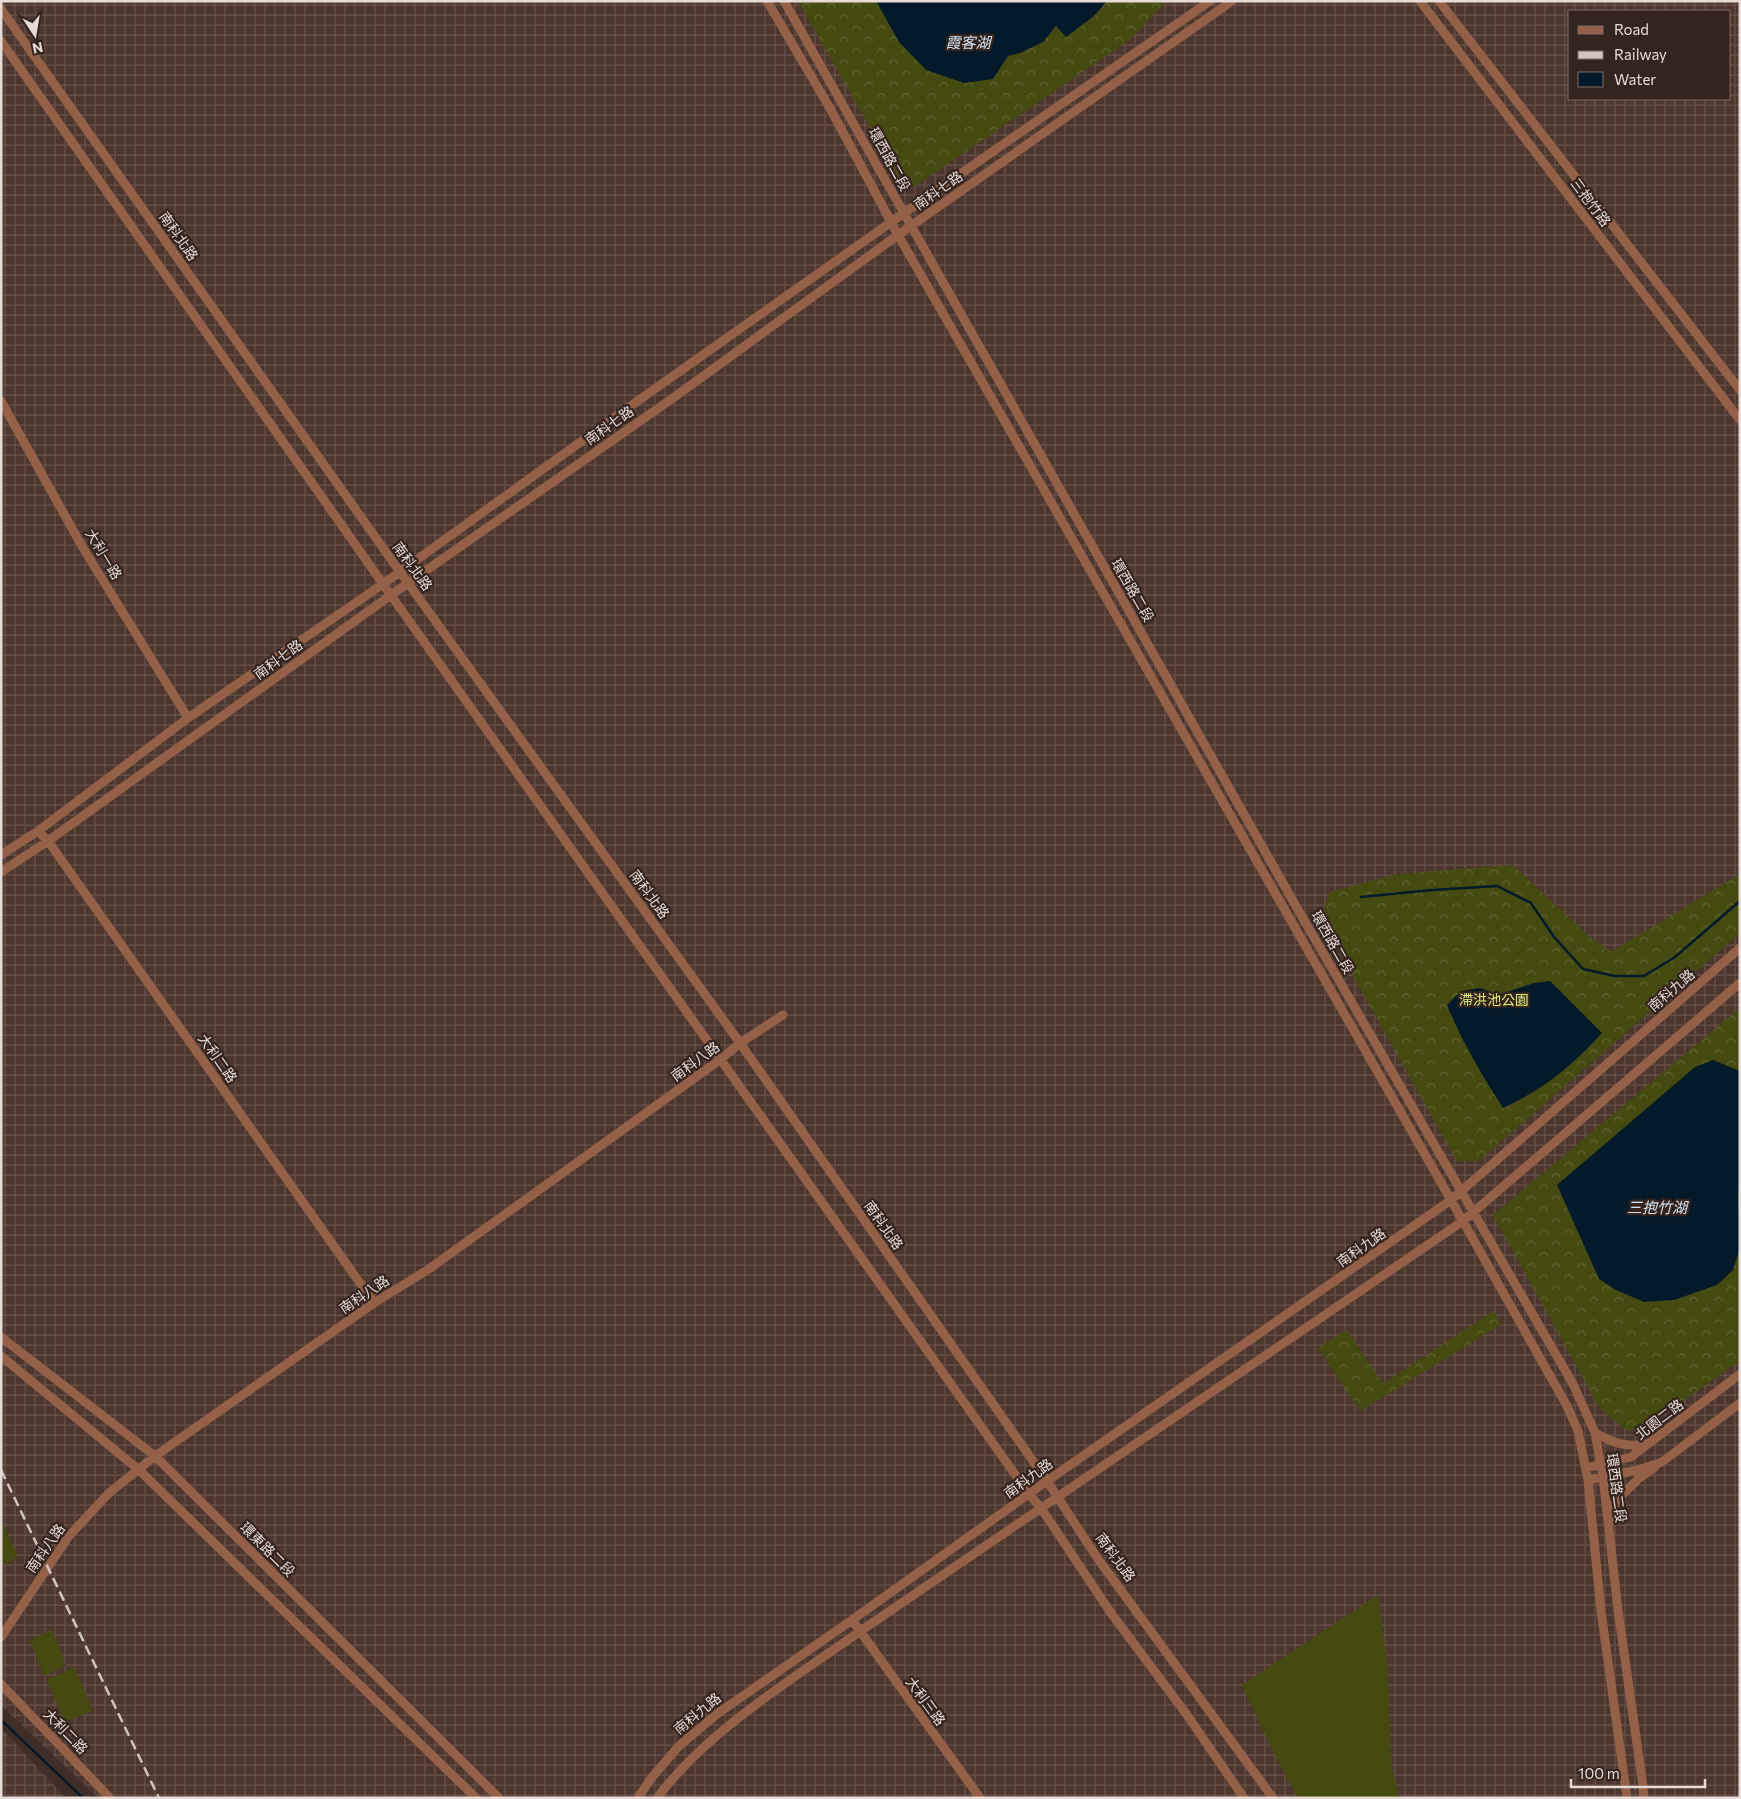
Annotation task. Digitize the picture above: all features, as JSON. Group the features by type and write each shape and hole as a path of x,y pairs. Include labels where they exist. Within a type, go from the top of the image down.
{"street":[{"name":"環西路二段","path":"768,1 831,110 898,235 1567,1406 1578,1431 1588,1480 1602,1610 1628,1798"},
{"name":"環西路二段","path":"784,1 1293,900 1573,1384 1595,1433 1603,1477 1618,1610 1644,1798"},
{"name":"南科七路","path":"1,855 38,831 188,718 383,584 891,222 1210,1"},
{"name":"南科七路","path":"1,872 48,841 391,595 673,398 898,235 1232,1"},
{"name":"三抱竹路","path":"1420,1 1740,420"},
{"name":"三抱竹路","path":"1439,1 1740,390"},
{"name":"南科北路","path":"1,9 400,572 740,1044 1047,1481 1098,1558 1273,1798"},
{"path":"1,41 383,584 1041,1508 1111,1613 1188,1716 1244,1798"},
{"name":"大利一路","path":"1,401 83,548 188,718"},
{"name":"大利二路","path":"38,831 48,841 374,1303"},
{"name":"南科九路","path":"638,1798 652,1777 679,1746 716,1714 1451,1200 1740,948"},
{"path":"657,1798 673,1776 717,1735 859,1632 1462,1221 1740,984"},
{"name":"南科八路","path":"1,1637 69,1536 109,1493 155,1456 374,1303 429,1269 740,1044 783,1015"},
{"name":"環東路二段","path":"1,1338 155,1456 499,1798"},
{"path":"1,1356 139,1470 476,1798"},
{"name":"北園二路","path":"1586,1468 1601,1466 1630,1457 1740,1374"},
{"path":"1609,1531 1615,1502 1638,1479 1739,1404"},
{"path":"1595,1433 1622,1445 1634,1446 1650,1443"},
{"path":"1588,1480 1638,1470 1662,1462"},
{"name":"大利三路","path":"852,1620 980,1798"},
{"name":"大利二路","path":"1,1684 110,1798"}],"shaded area":[{"path":"1,1 1740,1 1740,1798 98,1798 1,1705"},
{"path":"1,1728 66,1798 1,1798"}],"green space":[{"path":"798,1 1166,1 1131,39 914,187 901,182"},
{"name":"滯洪池公園","path":"1513,865 1590,937 1611,952 1740,874 1740,933 1479,1161 1457,1161 1326,928 1324,910 1330,892 1397,874"},
{"path":"1740,1008 1740,1361 1670,1410 1629,1432 1600,1409 1493,1215"},
{"path":"1493,1311 1502,1324 1360,1411 1318,1348 1347,1330 1383,1384"},
{"path":"1,1520 18,1557 1,1566"},
{"path":"1378,1595 1388,1669 1391,1764 1400,1798 1298,1798 1276,1758 1242,1685"},
{"path":"52,1630 66,1665 44,1676 30,1640"},
{"path":"74,1667 93,1711 65,1722 47,1680"}],"water":[{"name":"霞客湖","path":"876,1 1107,1 1094,16 1066,37 1056,26 1043,42 1020,53 1008,56 993,79 964,83 926,70 899,42"},
{"path":"1550,981 1602,1033 1557,1076 1532,1093 1503,1108 1473,1058 1447,1005 1461,991 1480,988 1498,995 1534,983"},
{"name":"三抱竹湖","path":"1713,1060 1740,1071 1740,1187 1738,1191 1740,1248 1733,1270 1717,1285 1674,1300 1644,1302 1616,1290 1599,1279 1557,1185 1695,1067"}],"waterway":[{"path":"1361,897 1497,886 1531,903 1554,937 1583,969 1615,976 1644,976 1675,957 1740,901"},
{"path":"1,1720 83,1798"}],"railway":[{"path":"1,1470 159,1798"}]}
